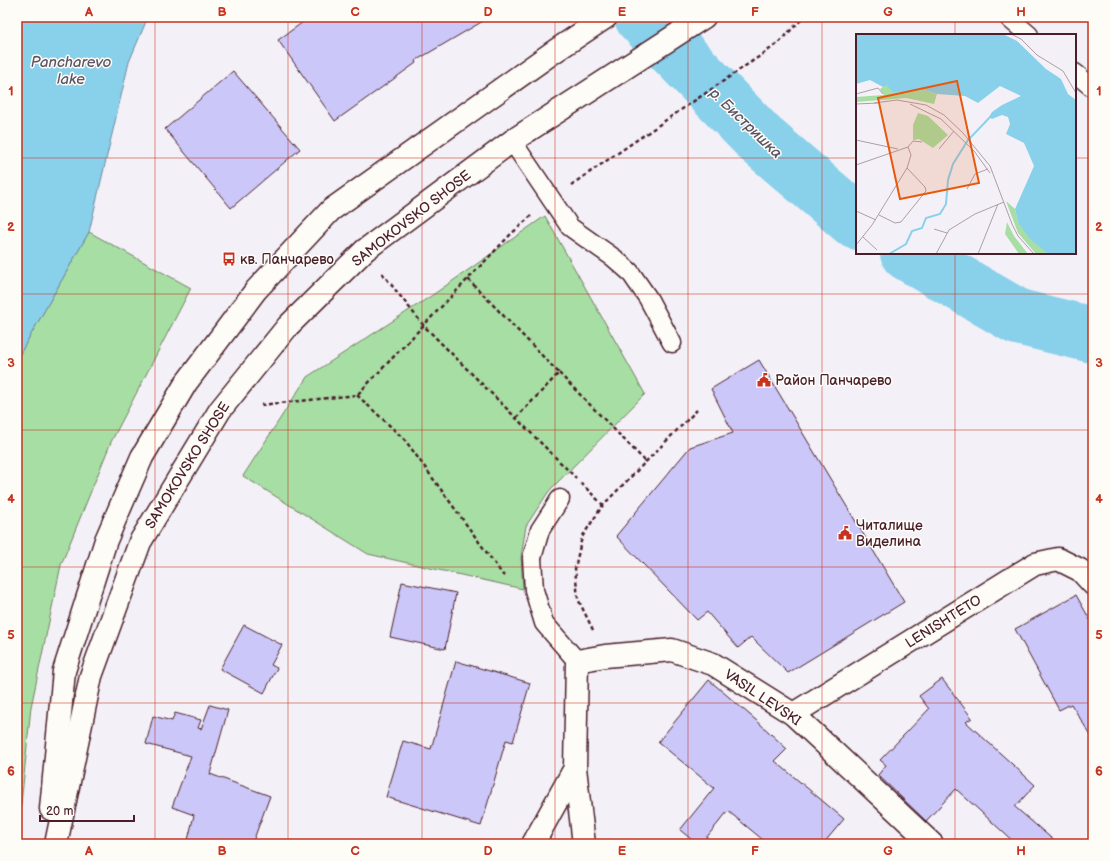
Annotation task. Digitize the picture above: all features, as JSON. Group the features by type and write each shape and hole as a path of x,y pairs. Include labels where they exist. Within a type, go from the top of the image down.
{"main road":[{"path":"48,844 64,671 106,540 142,457 186,383 256,290 331,210 552,53 606,17"},
{"name":"SAMOKOVSKO SHOSE","path":"56,844 91,676 140,542 220,410 288,326 365,250 512,141 582,94 704,17"},
{"name":"LENISHTETO","path":"793,714 1035,564 1058,559 1080,570 1093,584"},
{"name":"VASIL LEVSKI","path":"577,661 605,656 672,650 713,664 793,714 932,844"},
{"path":"577,661 575,768 584,844"},
{"path":"533,844 575,768"}],"lane":[{"path":"1010,17 1010,19 1028,34"},
{"path":"1076,75 1093,88"},
{"path":"512,141 570,227 614,258 630,272 648,298 672,343"},
{"path":"560,499 540,530 532,558 534,590 544,623 577,661"}],"path":[{"path":"220,410 357,395 510,235 551,198 776,45 804,17"},
{"path":"468,279 646,462"},
{"path":"424,326 604,504"},
{"path":"516,418 559,373"},
{"path":"357,395 405,440 503,575 534,590"},
{"path":"605,656 578,599 574,568 582,537 604,504 697,410"}],"green space":[{"path":"545,216 645,394 549,491 526,526 521,557 523,589 368,554 243,476 307,377 434,294"},
{"path":"89,232 191,288 111,442 61,565 31,707 17,844 17,359"}],"water":[{"name":"Pancharevo lake","path":"17,17 148,17 129,62 89,232 17,359"}],"building":[{"path":"310,17 490,17 415,61 416,63 335,121 278,40"},
{"path":"233,71 300,149 231,208 165,129"},
{"path":"759,360 904,602 788,673 751,637 738,648 707,612 697,620 616,536 690,447 733,433 711,389"},
{"path":"402,582 456,593 445,649 390,637"},
{"path":"1076,595 1093,625 1093,739 1071,704 1059,710 1015,629"},
{"path":"244,625 282,645 271,665 277,668 264,693 220,669"},
{"path":"456,661 530,683 513,742 506,740 481,826 386,797 403,741 431,749"},
{"path":"942,679 972,718 966,722 1035,785 1015,807 1058,844 1016,844 956,789 926,821 878,775 886,765 880,760 929,709 919,696"},
{"path":"709,680 787,749 775,761 844,819 823,844 768,844 728,811 701,844 697,844 680,830 714,788 658,742"},
{"path":"210,705 228,710 210,774 270,796 252,844 187,844 194,815 172,807 191,756 146,744 153,716 172,721 175,713 201,720 198,728 201,729"}],"waterway":[{"name":"р. Бистришка","path":"642,17 760,139 856,221"},
{"name":"р. Бистришка","path":"910,254 1018,317 1093,335"}],"place":[{"name":"кв. Панчарево","path":"229,259"},
{"name":"Район Панчарево","path":"764,380"},
{"name":"Читалище Виделина","path":"845,533"}]}
